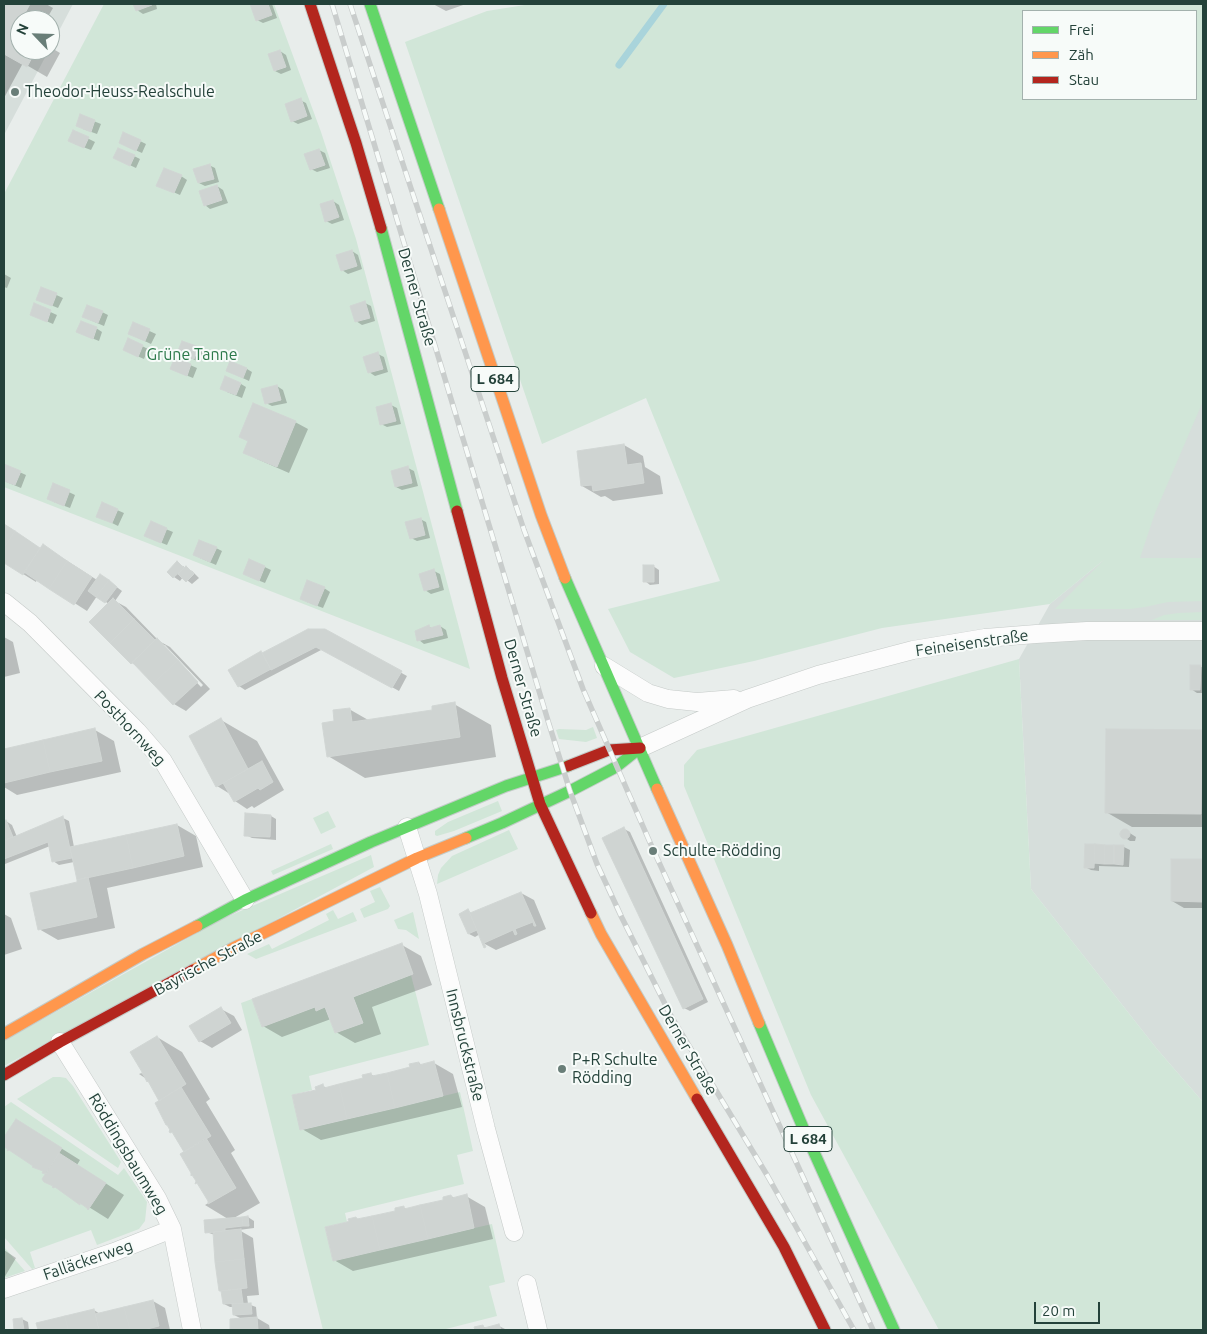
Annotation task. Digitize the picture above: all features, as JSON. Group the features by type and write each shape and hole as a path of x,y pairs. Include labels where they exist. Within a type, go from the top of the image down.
{"main road":[{"name":"Derner Straße","path":"310,4 356,143 398,287 502,678 540,804 601,934 784,1247 826,1330"},
{"name":"L 684","path":"370,4 541,516 570,590 728,945 804,1130 894,1330"},
{"path":"4,1034 143,954 246,900 407,827 506,786 609,750 640,748"},
{"name":"Feineisenstraße","path":"540,804 616,767 640,748"},
{"name":"Bayrische Straße","path":"4,1075 60,1042 233,948 417,858 502,823 540,804"}],"street":[{"name":"Posthornweg","path":"4,602 41,634 138,731 162,761 246,900"},
{"name":"Feineisenstraße","path":"640,748 747,699 818,675 913,650 986,638 1087,631 1203,631"},
{"name":"Feineisenstraße","path":"602,664 648,693 668,699 697,702 747,699"},
{"path":"407,827 417,858"},
{"name":"Innsbruckstraße","path":"417,858 428,894 486,1129 514,1232"},
{"name":"Röddingsbaumweg","path":"60,1042 157,1198 172,1229 192,1330"},
{"name":"Falläckerweg","path":"4,1289 114,1252 172,1229"},
{"path":"528,1284 538,1330"}],"shaded area":[{"name":"Theodor-Heuss-Realschule","path":"4,4 73,4 60,29 60,10 10,10 10,60 44,60 4,135"},
{"path":"1203,357 1203,1102 1157,1049 1031,889 1019,659 1050,604 1111,554"}],"green space":[{"name":"Grüne Tanne","path":"104,4 274,4 321,132 356,239 470,669 4,487 4,194"},
{"path":"531,4 1203,4 1203,401 1155,513 1140,558 1203,558 1203,601 1168,602 1130,609 1055,609 1105,559 1050,604 882,628 754,661 674,678 630,652 608,609 720,581 646,398 542,444 405,42 487,11"},
{"path":"1202,612 1201,620 1152,620 1164,615"},
{"path":"1019,659 1031,889 1157,1049 1203,1102 1203,1330 939,1330 811,1095 684,786 684,765 697,750"},
{"path":"593,727 597,738 586,742 559,739 556,730 586,730"},
{"path":"498,801 502,811 454,831 435,835 435,831 448,822"},
{"path":"328,811 336,827 321,834 313,818"},
{"path":"509,830 518,849 437,884 441,868 452,856"},
{"path":"331,844 333,849 273,875 271,871"},
{"path":"371,855 374,867 4,1066 4,1041 222,919"},
{"path":"380,887 390,906 388,909 364,918 360,909 375,902 370,891"},
{"path":"333,910 338,919 353,912 357,921 256,959 247,954 269,944 272,949 329,920 326,914"},
{"path":"413,912 419,939 406,930 398,929 394,920"},
{"path":"411,975 429,1045 309,1076 312,1090 292,1095 301,1130 460,1092 473,1151 457,1155 464,1184 345,1213 347,1222 325,1227 333,1260 492,1224 505,1282 489,1286 497,1316 442,1330 323,1330 241,1003 252,999 262,1026 315,1007 316,1010 325,1007 335,1033 363,1023 353,997"},
{"path":"53,1077 66,1078 73,1086 121,1162 118,1168 17,1099"},
{"path":"11,1102 118,1175 124,1168 147,1202 145,1221 139,1229 97,1245 91,1230 30,1252 35,1268 32,1269 4,1237 4,1107"},
{"path":"4,1247 25,1271 4,1278"}],"building":[{"path":"4,4 30,4 27,10 10,10 10,57 4,54"},
{"path":"133,4 152,4 152,5 136,11"},
{"path":"250,4 268,4 272,15 256,21"},
{"path":"280,50 286,67 274,71 268,54"},
{"path":"15,60 31,60 27,67"},
{"path":"301,98 307,116 291,122 285,104"},
{"path":"80,114 95,120 91,132 76,126"},
{"path":"73,130 89,137 84,148 68,141"},
{"path":"123,132 141,140 136,151 119,143"},
{"path":"118,148 135,155 130,166 113,158"},
{"path":"319,149 325,165 310,170 304,154"},
{"path":"210,164 214,179 198,183 193,169"},
{"path":"164,168 182,175 174,193 156,186"},
{"path":"217,185 222,200 204,206 199,191"},
{"path":"333,200 339,217 325,222 320,204"},
{"path":"352,250 357,266 341,271 336,255"},
{"path":"41,287 57,293 52,306 36,300"},
{"path":"365,301 370,318 355,322 350,306"},
{"path":"34,303 51,310 47,322 30,315"},
{"path":"87,305 103,311 98,323 82,317"},
{"path":"81,321 97,327 93,339 76,332"},
{"path":"133,322 150,329 145,341 128,334"},
{"path":"128,338 143,345 138,357 123,350"},
{"path":"182,341 199,347 194,359 177,353"},
{"path":"378,352 383,369 368,373 363,357"},
{"path":"175,357 191,364 187,376 170,369"},
{"path":"230,361 247,368 243,378 226,371"},
{"path":"225,376 241,383 236,395 220,389"},
{"path":"277,385 281,400 265,404 261,389"},
{"path":"253,403 296,421 277,467 243,453 248,441 239,437"},
{"path":"391,403 396,421 380,425 376,407"},
{"path":"624,444 627,465 641,463 644,483 593,491 592,485 581,486 577,451"},
{"path":"4,464 21,471 15,485 4,481"},
{"path":"408,466 412,483 395,487 391,471"},
{"path":"53,483 70,490 64,506 47,499"},
{"path":"102,502 118,509 112,523 96,517"},
{"path":"421,518 425,535 410,539 405,522"},
{"path":"151,521 167,528 161,543 144,536"},
{"path":"4,524 15,531 4,548"},
{"path":"15,531 40,548 23,575 4,563 4,548"},
{"path":"199,540 217,547 210,562 193,555"},
{"path":"43,544 67,561 49,589 24,572"},
{"path":"249,559 265,566 259,581 243,574"},
{"path":"67,561 92,577 74,605 49,589"},
{"path":"177,561 184,568 173,578 167,572"},
{"path":"643,565 654,565 654,582 643,582"},
{"path":"186,566 194,574 186,582 178,574"},
{"path":"434,569 439,587 424,591 419,574"},
{"path":"100,574 109,580 96,597 88,591"},
{"path":"109,580 117,587 105,603 96,597"},
{"path":"307,580 325,587 317,606 300,599"},
{"path":"113,598 134,619 110,643 89,622"},
{"path":"134,619 155,640 131,664 110,643"},
{"path":"429,625 430,628 440,625 443,635 417,641 415,631"},
{"path":"308,629 325,629 402,671 392,688 316,647 271,670 262,653"},
{"path":"157,638 178,660 153,684 132,662"},
{"path":"261,651 271,669 238,687 228,670"},
{"path":"178,660 198,682 173,705 153,684"},
{"path":"1190,665 1201,665 1200,690 1190,690"},
{"path":"455,702 460,737 327,757 322,723 334,721 333,710 350,708 352,722 432,710 432,706"},
{"path":"221,718 248,769 216,787 189,736"},
{"path":"95,728 102,761 50,772 43,740"},
{"path":"1106,729 1202,730 1201,814 1105,813"},
{"path":"43,740 50,772 4,783 4,749"},
{"path":"262,761 273,782 260,790 258,788 234,802 223,783"},
{"path":"245,813 271,815 270,837 244,836"},
{"path":"63,816 72,858 52,862 48,842 4,859 4,841"},
{"path":"6,820 13,837 4,840 4,821"},
{"path":"177,824 184,856 133,868 126,835"},
{"path":"624,827 703,999 683,1009 602,838"},
{"path":"1123,829 1127,829 1130,834 1129,838 1123,839 1120,836 1120,832"},
{"path":"126,835 133,868 77,880 70,847"},
{"path":"1085,844 1095,844 1094,868 1084,868"},
{"path":"1095,844 1105,845 1104,864 1094,863"},
{"path":"1105,845 1114,845 1114,864 1104,864"},
{"path":"1114,845 1124,845 1123,865 1114,864"},
{"path":"1171,859 1203,859 1203,902 1171,901"},
{"path":"88,877 97,917 38,930 30,893 77,882 77,880"},
{"path":"521,892 536,926 534,926 533,922 515,929 517,934 515,935 513,930 484,943 486,947 484,948 468,909 470,913"},
{"path":"468,909 477,930 468,934 459,914"},
{"path":"402,943 413,974 353,997 363,1023 335,1033 325,1007 316,1011 315,1007 262,1027 252,999"},
{"path":"221,1007 231,1023 199,1042 189,1026"},
{"path":"157,1036 186,1084 159,1101 130,1052"},
{"path":"434,1061 443,1096 395,1108 387,1073 410,1067 409,1064 419,1062 419,1065"},
{"path":"371,1073 372,1076 387,1073 395,1108 347,1119 339,1084 363,1078 362,1075"},
{"path":"323,1084 324,1088 339,1084 347,1119 300,1130 292,1095 316,1090 315,1087"},
{"path":"181,1087 211,1136 184,1152 172,1132 170,1133 155,1103"},
{"path":"16,1119 62,1148 46,1174 32,1167 9,1150 7,1151 8,1149 4,1147 4,1137"},
{"path":"206,1138 236,1188 208,1204 197,1183 195,1184 196,1181 191,1176 180,1154"},
{"path":"59,1153 106,1183 88,1210 42,1179"},
{"path":"467,1194 474,1228 428,1239 420,1205 443,1200 443,1197 451,1195 452,1198"},
{"path":"420,1205 428,1239 380,1250 372,1216 395,1211 395,1208 404,1206 404,1209"},
{"path":"248,1216 249,1226 243,1226 242,1217"},
{"path":"372,1216 380,1250 333,1261 325,1227 347,1222 349,1221 348,1219 356,1217 357,1219"},
{"path":"242,1217 243,1226 225,1228 225,1231 205,1233 204,1220"},
{"path":"241,1229 244,1259 215,1262 213,1232"},
{"path":"244,1259 247,1288 219,1291 215,1262"},
{"path":"241,1289 243,1303 223,1304 221,1291"},
{"path":"153,1300 159,1326 143,1330 130,1330 124,1307"},
{"path":"251,1303 252,1314 233,1315 232,1304"},
{"path":"124,1307 130,1330 99,1330 95,1314"},
{"path":"94,1309 99,1330 68,1330 65,1316"},
{"path":"65,1316 68,1330 38,1330 36,1323"},
{"path":"257,1317 258,1330 230,1330 230,1319"},
{"path":"22,1318 24,1330 14,1330 13,1319"},
{"path":"499,1324 501,1330 475,1330 474,1327 483,1325 484,1328"}],"waterway":[{"path":"619,65 664,4"}],"railway":[{"path":"332,4 549,724 570,791 597,864 671,1016 767,1175 854,1330"},
{"path":"350,4 524,530 583,689 652,847 873,1330"}],"traffic: fast":[{"path":"370,4 439,209"},
{"path":"381,228 457,511"},
{"path":"565,578 657,789"},
{"path":"466,838 570,791 616,767 640,748"},
{"path":"197,926 245,900 371,842 506,786 568,766"},
{"path":"759,1023 804,1130 894,1330"}],"traffic: slow":[{"path":"439,209 541,515 565,578"},
{"path":"657,789 727,945 759,1023"},
{"path":"193,970 233,948 417,858 466,838"},
{"path":"591,913 601,934 697,1099"},
{"path":"4,1034 143,954 197,926"}],"traffic: jam":[{"path":"310,4 356,143 381,228"},
{"path":"457,511 502,678 540,804 591,913"},
{"path":"568,766 609,750 640,748"},
{"path":"4,1075 60,1042 193,970"},
{"path":"697,1099 784,1247 825,1330"}],"place":[{"name":"Theodor-Heuss-Realschule","path":"15,92"},
{"name":"Schulte-Rödding","path":"653,851"},
{"name":"P+R Schulte Rödding","path":"562,1069"}]}
